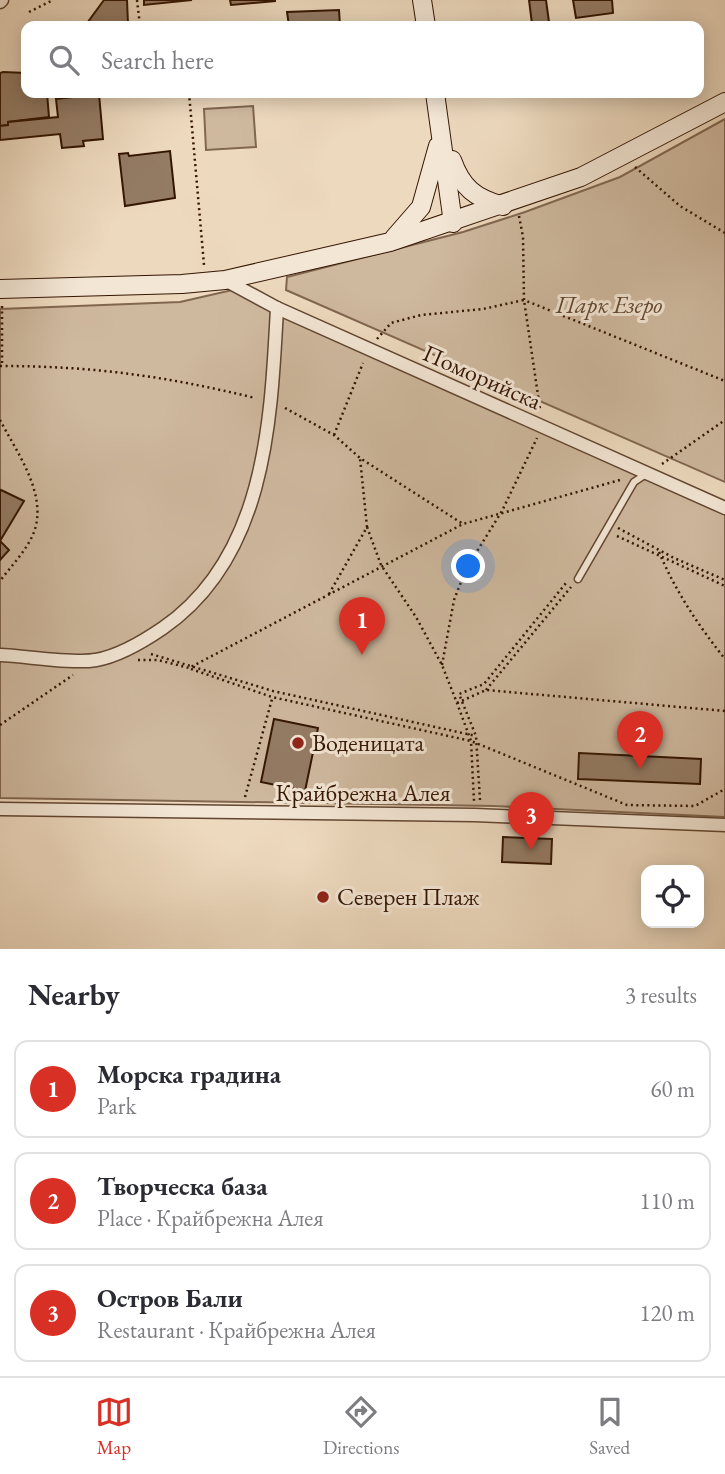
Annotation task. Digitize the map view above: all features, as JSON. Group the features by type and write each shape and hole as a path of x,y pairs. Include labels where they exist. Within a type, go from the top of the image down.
{"main road":[{"path":"422,0 425,21"},
{"path":"436,98 453,223"},
{"path":"1,289 216,281 390,242 511,208 623,157 725,102"},
{"path":"390,242 421,207 432,174 441,128"},
{"path":"441,128 459,180 480,199 511,208"}],"street":[{"name":"Поморийска","path":"216,281 725,508"},
{"path":"0,655 95,660 111,654 151,636 177,618 216,574 245,519 258,482 272,402 277,309"},
{"name":"Крайбрежна Алея","path":"0,809 478,815 725,825"}],"lane":[{"path":"574,578 634,482 648,473"}],"path":[{"path":"29,12 53,0"},
{"path":"137,0 139,21"},
{"path":"190,98 216,281"},
{"path":"623,157 680,206 725,233"},
{"path":"442,665 454,600 466,569 502,511 543,426 524,300 523,237 511,208"},
{"path":"1,289 1,366 74,366 174,378 272,402 304,416 334,435 360,458 463,524"},
{"path":"334,435 370,350 381,331 391,323 421,315 483,309 524,300 725,381"},
{"path":"0,420 33,485 37,504 36,528 28,545 0,580"},
{"path":"648,473 725,420"},
{"path":"360,458 367,527 381,565 416,617 442,665 471,741 478,815"},
{"path":"189,668 463,524 621,480"},
{"path":"609,523 658,550 725,580"},
{"path":"328,595 367,527"},
{"path":"605,530 662,559 725,586"},
{"path":"658,550 690,613 725,659"},
{"path":"486,691 574,578"},
{"path":"478,815 476,736 459,694 484,684 574,578"},
{"path":"111,654 159,654 273,691 476,736"},
{"path":"0,725 95,660"},
{"path":"133,660 158,660 272,697 471,741 627,805 695,806 725,789"},
{"path":"457,703 486,691 725,711"},
{"path":"240,814 272,697"}],"green space":[{"path":"253,106 256,147 206,150 204,109"},
{"name":"Парк Езеро","path":"725,119 725,482 286,290 287,277 463,232 620,177"},
{"path":"241,288 725,513 725,817 494,806 0,798 0,309 180,302"}],"building":[{"path":"104,0 127,0 128,21 89,21"},
{"path":"144,0 192,0 144,5"},
{"path":"230,0 275,0 275,1 231,5"},
{"path":"529,0 546,0 549,21 532,21"},
{"path":"573,0 612,0 613,13 576,18"},
{"path":"339,10 340,21 288,21 287,12"},
{"path":"0,73 21,73 21,98 47,98 49,117 8,122 8,125 0,126"},
{"path":"99,98 103,139 83,141 84,146 62,148 60,134 0,140 0,126 8,125 8,122 58,117 56,99"},
{"path":"170,151 175,198 125,206 119,154 128,153 129,156"},
{"path":"1,490 24,501 0,541 0,492"},
{"path":"0,541 9,550 0,560"},
{"path":"274,719 318,728 305,791 261,782"},
{"path":"579,753 701,759 700,784 578,779"},
{"path":"503,837 552,839 551,864 502,862"}],"place":[{"name":"Морска градина","path":"362,655"},
{"name":"Воденицата","path":"298,743"},
{"name":"Творческа база","path":"640,769"},
{"name":"Остров Бали","path":"531,850"},
{"name":"Северен Плаж","path":"323,897"}]}
